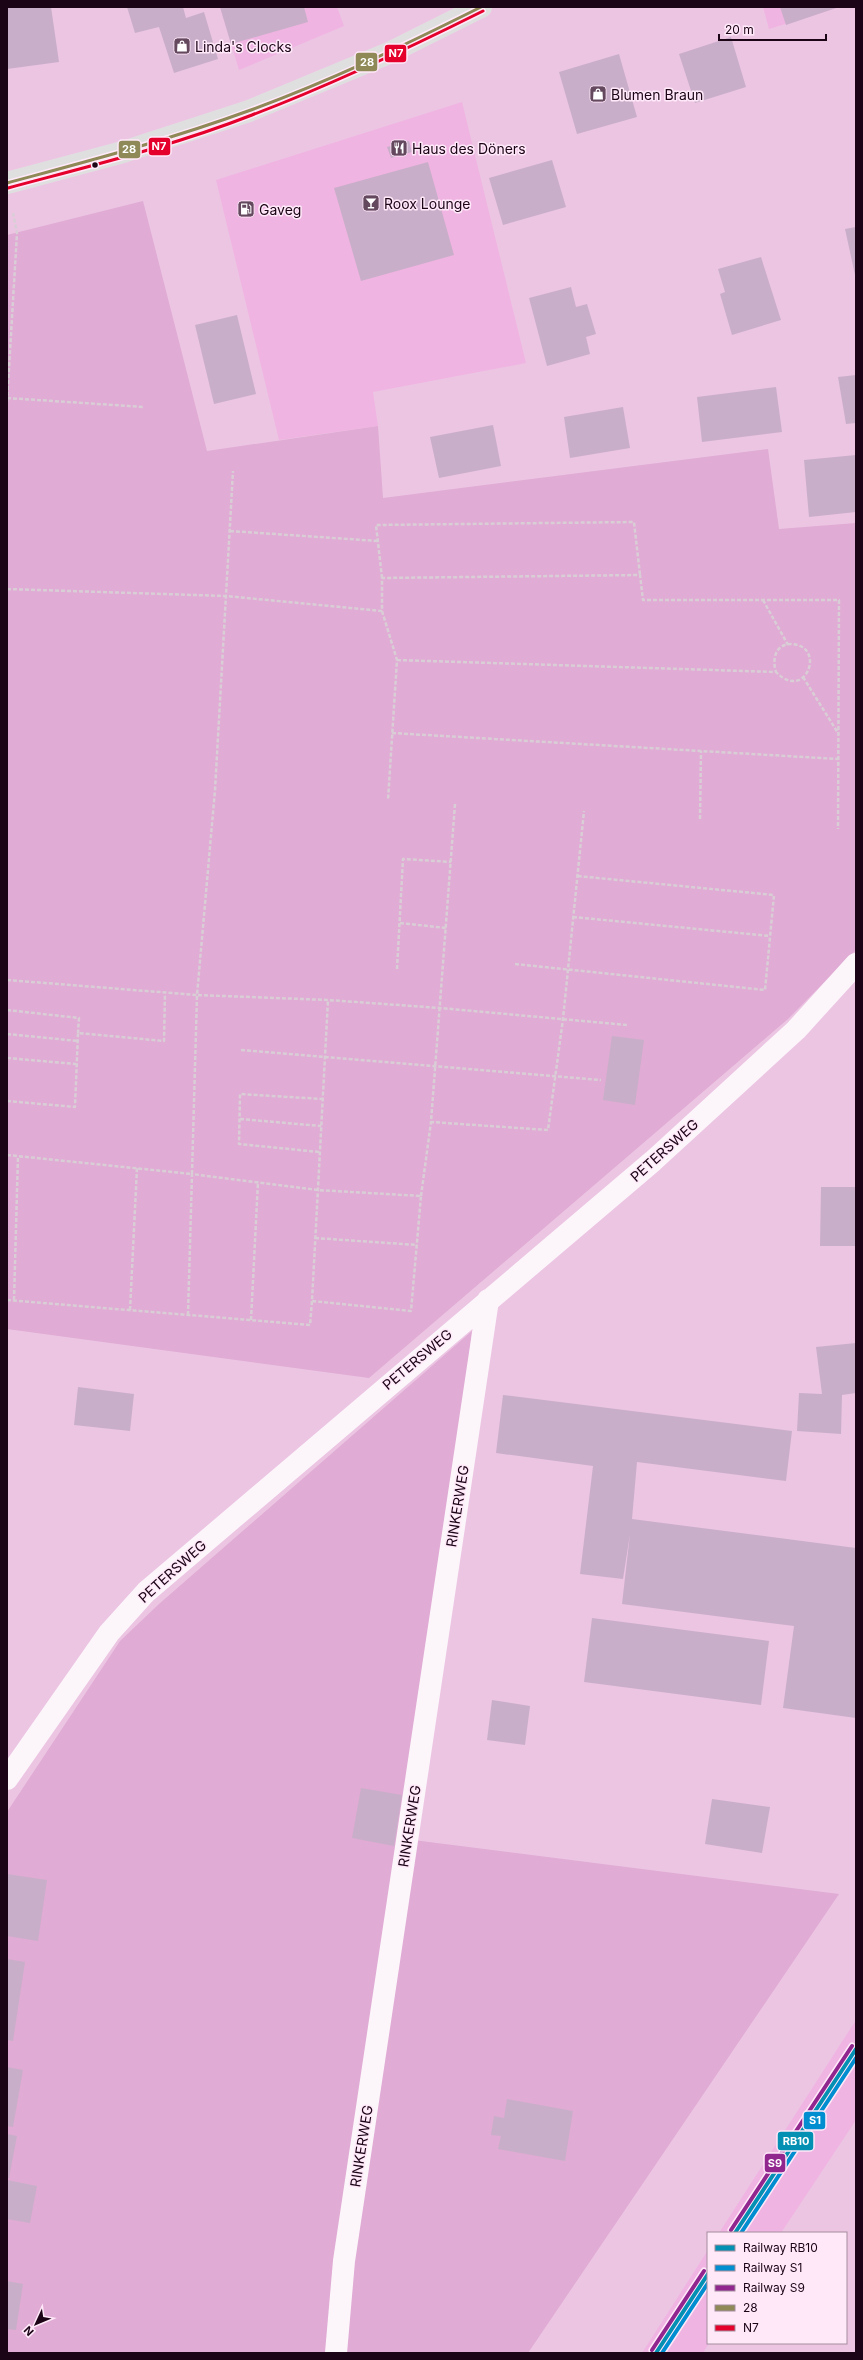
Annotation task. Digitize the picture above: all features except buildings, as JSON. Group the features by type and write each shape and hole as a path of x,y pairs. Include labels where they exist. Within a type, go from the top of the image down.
{"main road":[{"path":"8,183 123,152 249,111 389,54 481,7"}],"street":[{"name":"PETERSWEG","path":"7,1779 108,1633 146,1592 653,1161 796,1030 856,964"},
{"name":"RINKERWEG","path":"336,2353 344,2261 488,1300"}],"path":[{"path":"7,402 17,233 8,183"},
{"path":"7,398 144,407"},
{"path":"188,1315 197,995 215,790 233,471"},
{"path":"388,800 397,660 382,611 382,578 376,525 634,522 643,600 839,600 838,829"},
{"path":"230,531 378,541"},
{"path":"382,578 640,575"},
{"path":"7,590 226,596 382,611"},
{"path":"763,600 788,645"},
{"path":"788,645 802,647 809,656 810,668 803,677 791,681 785,680 776,672 774,660 776,653 788,645"},
{"path":"397,660 776,672"},
{"path":"803,677 838,733"},
{"path":"392,733 838,758"},
{"path":"700,819 701,751"},
{"path":"312,1301 411,1311 421,1196 431,1122 436,1066 455,804"},
{"path":"431,1122 548,1130 563,1019 584,811"},
{"path":"397,969 403,859 451,862"},
{"path":"515,964 765,990 774,895 577,876"},
{"path":"573,917 770,936"},
{"path":"400,923 446,928"},
{"path":"7,980 165,993 328,1000 440,1008 627,1025"},
{"path":"78,1033 164,1041 165,993"},
{"path":"7,1300 310,1325 328,1000"},
{"path":"7,1010 79,1018 75,1107 7,1101"},
{"path":"7,1034 78,1041"},
{"path":"241,1050 601,1080"},
{"path":"7,1058 76,1064"},
{"path":"319,1152 239,1144 240,1094 322,1100"},
{"path":"240,1119 321,1126"},
{"path":"7,1155 192,1174 317,1190 421,1196"},
{"path":"14,1300 18,1156"},
{"path":"130,1310 137,1168"},
{"path":"251,1320 258,1182"},
{"path":"315,1238 417,1245"}],"shaded area":[{"path":"220,7 337,7 344,26 239,70"},
{"path":"763,7 840,7 769,29"},
{"path":"462,102 526,363 373,392 378,426 279,440 216,180"},
{"path":"143,201 207,451 378,426 383,498 768,449 779,529 856,523 856,950 788,1019 369,1378 7,1329 7,235"},
{"path":"472,1331 413,1840 839,1894 528,2353 7,2353 7,1812 120,1641 159,1604"},
{"path":"856,2020 856,2120 782,2232 720,2232"},
{"path":"707,2252 707,2344 708,2344 703,2353 642,2353"}],"rail line":[{"name":"S9","path":"731,2230 852,2046"},
{"name":"RB10","path":"736,2232 856,2049"},
{"name":"S1","path":"742,2232 856,2058"},
{"name":"S9","path":"652,2350 704,2271"},
{"name":"RB10","path":"656,2353 707,2276"},
{"name":"S1","path":"662,2353 707,2285"}],"transit line":[{"name":"28","path":"7,183 158,141 218,122 278,100 366,62 481,7"},
{"name":"N7","path":"8,188 131,155 222,126 340,79 483,11"}],"place":[{"name":"Linda's Clocks","path":"182,46"},
{"name":"Blumen Braun","path":"598,94"},
{"name":"Haus des Döners","path":"399,148"},
{"name":"Roox Lounge","path":"371,203"},
{"name":"Gaveg","path":"246,209"}]}
